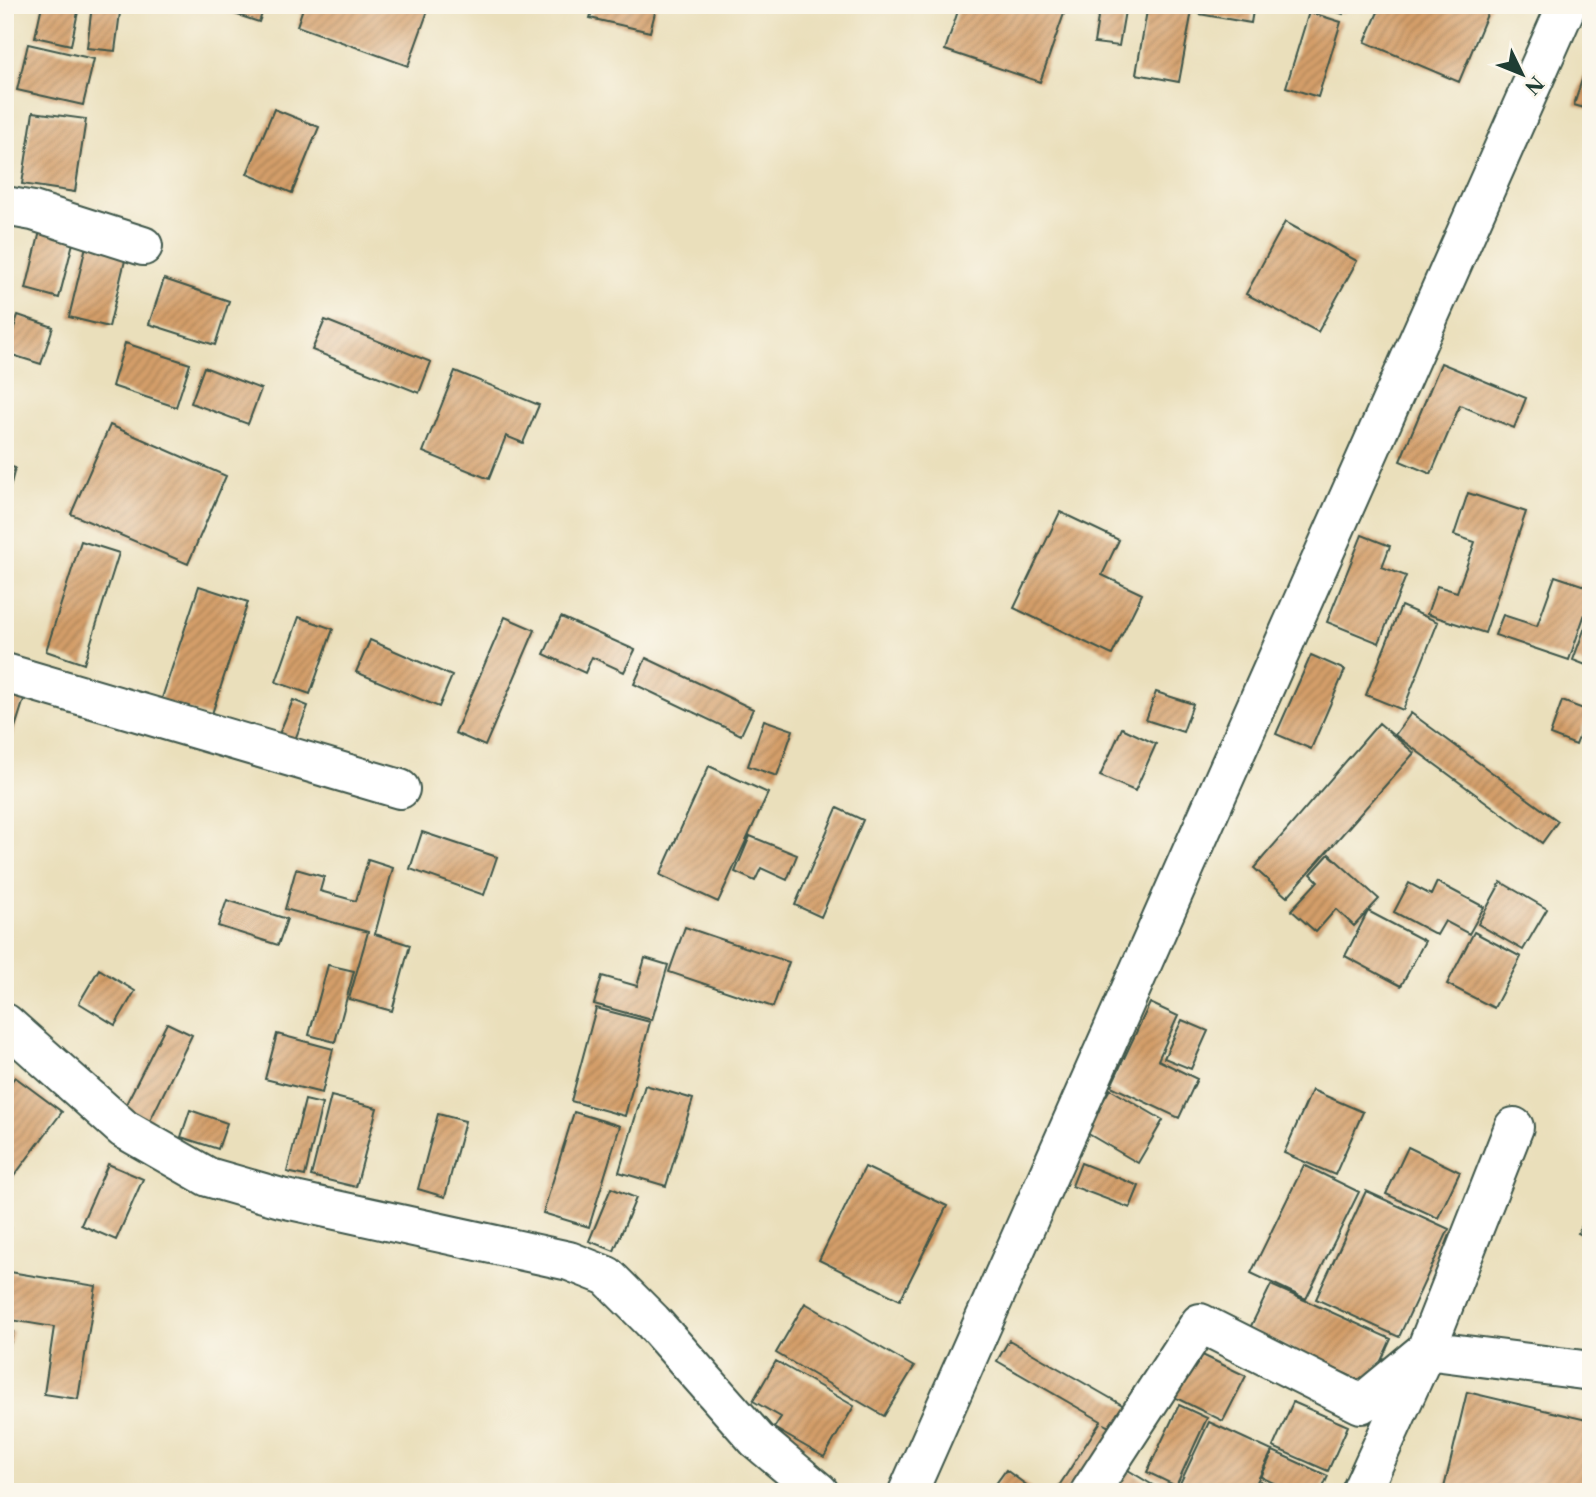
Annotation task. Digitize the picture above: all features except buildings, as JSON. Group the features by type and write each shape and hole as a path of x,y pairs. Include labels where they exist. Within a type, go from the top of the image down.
{"street":[{"path":"908,1492 1567,5"},
{"path":"5,206 33,211 143,246"},
{"path":"5,673 400,789"},
{"path":"5,1023 124,1129 208,1177 281,1198 569,1261 607,1276 652,1321 757,1440 819,1492"},
{"path":"1361,1492 1426,1350 1514,1127"},
{"path":"1090,1492 1200,1323 1361,1404 1426,1350 1591,1371"}]}
